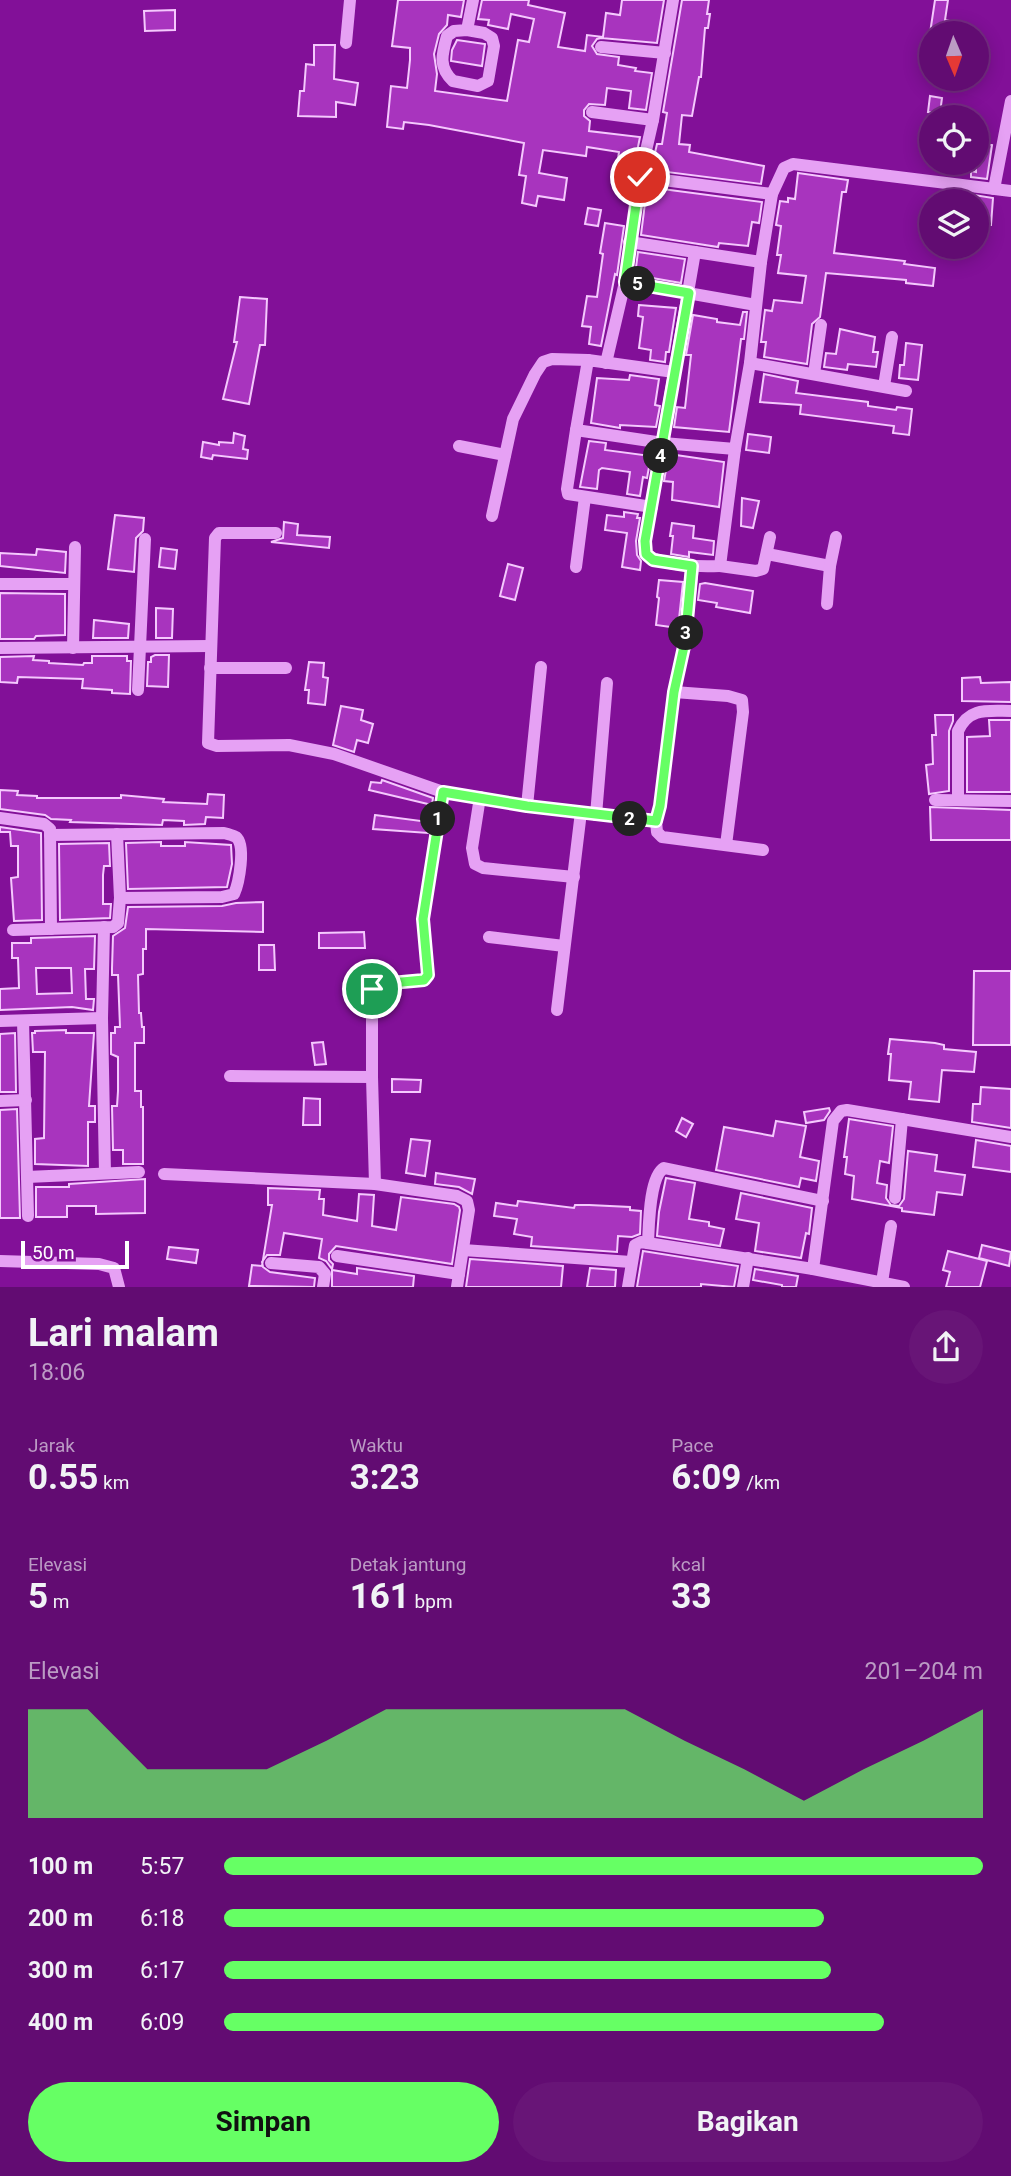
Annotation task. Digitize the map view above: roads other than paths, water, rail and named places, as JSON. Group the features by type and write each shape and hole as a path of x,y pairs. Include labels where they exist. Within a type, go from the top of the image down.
{"street":[{"path":"346,43 350,0"},
{"path":"467,30 473,0"},
{"path":"606,363 625,282 640,177 653,120 673,0"},
{"path":"467,30 484,33 492,38 495,46 488,81 478,86 453,81 442,66 447,36 454,31 467,30"},
{"path":"601,47 665,53"},
{"path":"994,189 1011,101"},
{"path":"592,111 653,120"},
{"path":"720,566 772,194 785,168 793,164 1011,191"},
{"path":"640,177 772,194"},
{"path":"629,242 761,262"},
{"path":"695,252 645,541 646,554 653,560 692,566 760,571 765,567 770,537"},
{"path":"625,282 756,305"},
{"path":"814,374 821,325"},
{"path":"884,386 892,337"},
{"path":"492,516 513,419 542,362 551,359 588,360 674,372"},
{"path":"588,360 568,494 652,507"},
{"path":"750,363 906,391"},
{"path":"576,430 663,443 736,449"},
{"path":"459,446 505,455"},
{"path":"576,567 584,497"},
{"path":"276,533 229,532 219,533 215,538 208,743 217,746 289,745 334,754 443,792 527,806 656,821"},
{"path":"827,604 836,537"},
{"path":"138,690 145,539"},
{"path":"72,648 75,547"},
{"path":"767,554 830,566"},
{"path":"692,566 685,642 674,692 656,821 657,832 662,837 763,850"},
{"path":"0,584 74,584"},
{"path":"0,648 210,646"},
{"path":"527,806 541,667"},
{"path":"210,668 286,668"},
{"path":"596,814 607,683"},
{"path":"674,692 728,696 742,700 743,712 726,845"},
{"path":"958,800 958,731 961,724 979,710 1011,710"},
{"path":"375,1184 372,989 380,984 424,980 428,975 423,919 443,792"},
{"path":"480,797 472,848 475,864 483,868 574,877"},
{"path":"935,800 1011,801"},
{"path":"557,1010 581,812"},
{"path":"0,818 48,826 51,929"},
{"path":"50,835 225,833 237,838 241,845 239,884 234,894 222,897 120,898"},
{"path":"13,930 113,927 118,923 120,898 117,834"},
{"path":"104,927 102,1018 105,1173"},
{"path":"489,937 564,946"},
{"path":"0,1021 102,1018"},
{"path":"23,1021 28,1216"},
{"path":"230,1076 372,1077"},
{"path":"0,1101 26,1100"},
{"path":"813,1269 833,1121 837,1115 847,1110 1011,1137"},
{"path":"895,1198 902,1119"},
{"path":"648,1243 656,1176 664,1168 823,1201"},
{"path":"27,1177 139,1172"},
{"path":"164,1174 375,1184 457,1196 467,1200 469,1210 458,1280 337,1256"},
{"path":"882,1282 891,1226"},
{"path":"628,1287 635,1245 641,1241 904,1287"},
{"path":"463,1250 631,1262"},
{"path":"743,1287 748,1258"},
{"path":"0,1261 99,1264 114,1268 119,1287"},
{"path":"271,1263 319,1267 325,1274 323,1287"}]}
